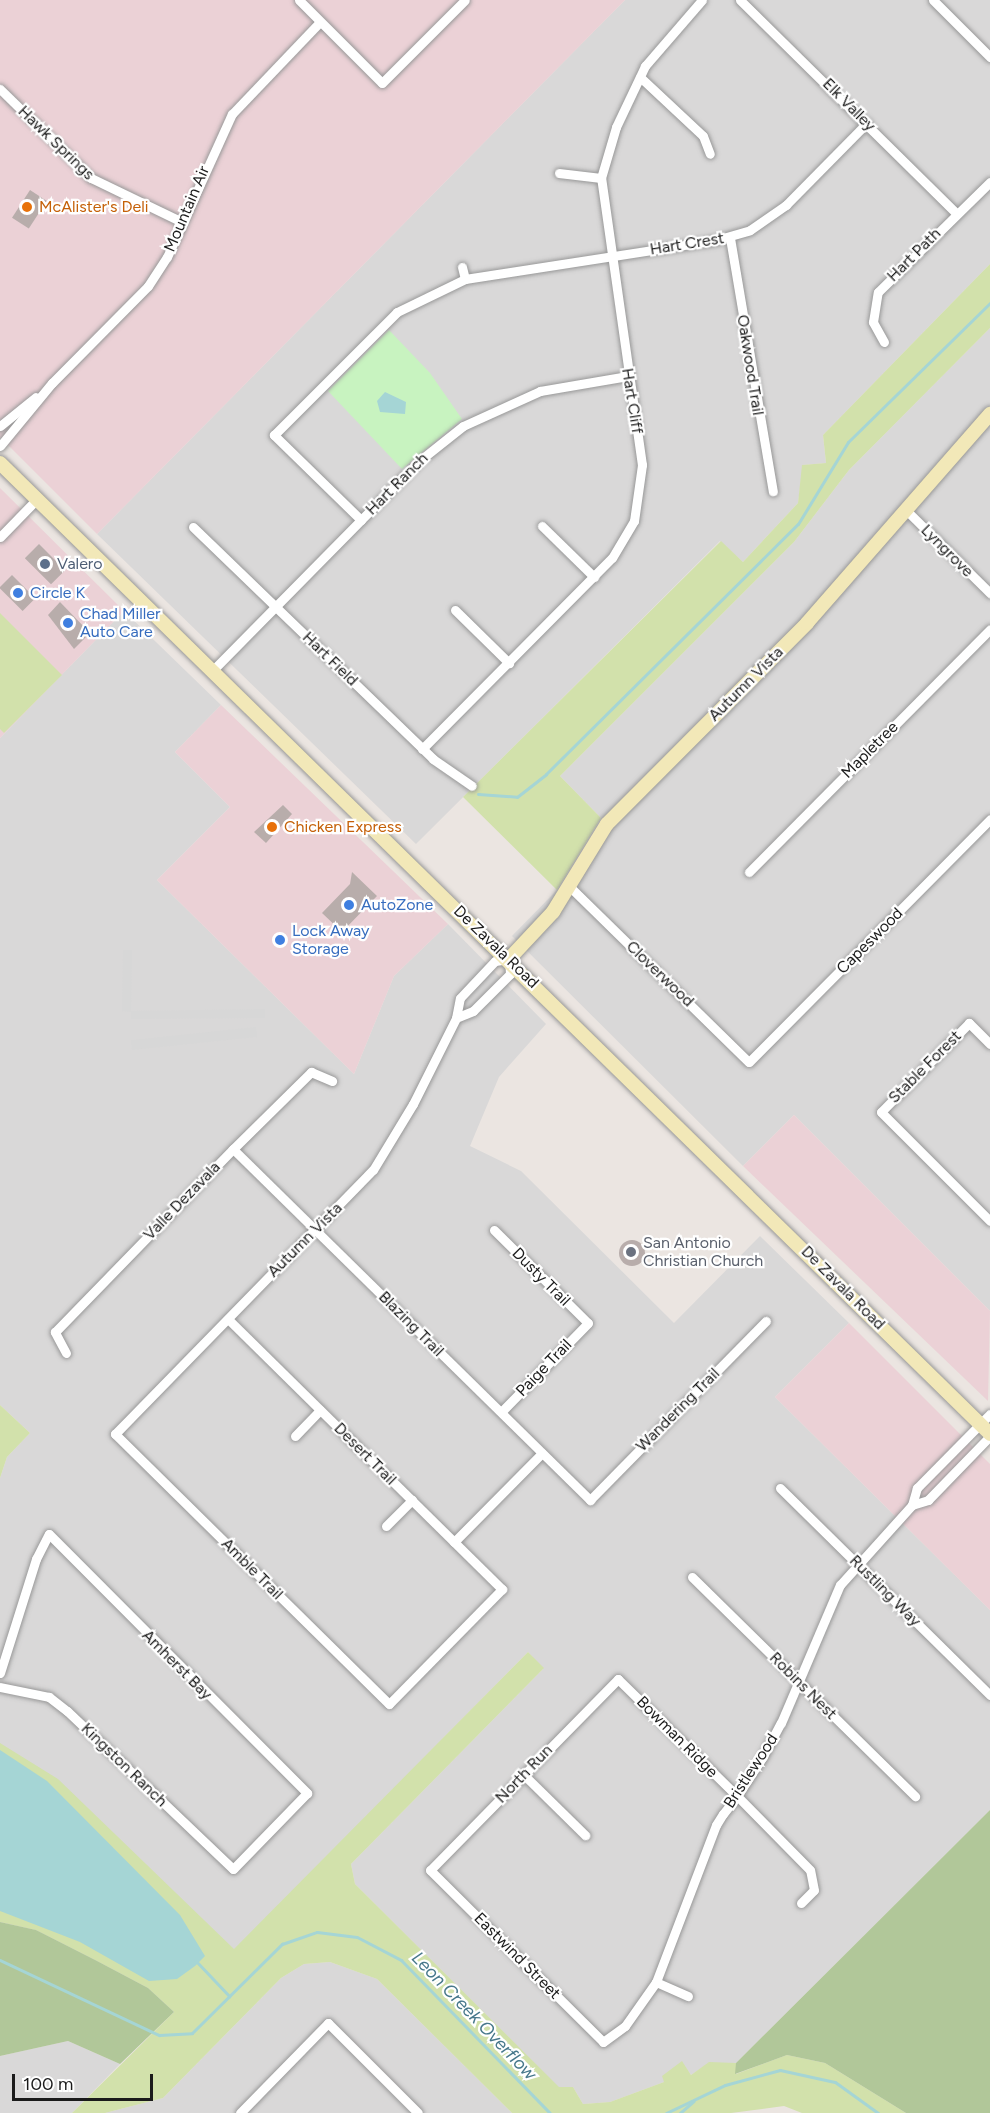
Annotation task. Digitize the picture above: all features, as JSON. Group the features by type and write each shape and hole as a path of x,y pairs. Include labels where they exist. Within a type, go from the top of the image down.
{"main road":[{"name":"Autumn Vista","path":"509,959 570,887 607,824 807,623 990,414"},
{"name":"De Zavala Road","path":"0,463 987,1427"}],"street":[{"path":"298,0 382,83 465,0"},
{"name":"Hart Cliff","path":"422,749 594,577 628,534 641,493 641,451 609,256 601,178 616,128 640,77 702,0"},
{"name":"Elk Valley","path":"740,0 956,213"},
{"path":"933,0 990,57"},
{"name":"Mountain Air","path":"0,446 45,390 148,286 182,222 232,114 320,22"},
{"path":"640,77 703,136 710,154"},
{"name":"Hawk Springs","path":"0,89 91,178 182,222"},
{"name":"Hart Crest","path":"361,520 274,435 397,312 425,294 465,279 730,238 786,205 867,123"},
{"path":"558,173 601,178"},
{"name":"Hart Path","path":"884,342 873,322 878,292 990,182"},
{"name":"Oakwood Trail","path":"730,238 773,491"},
{"path":"462,267 465,279"},
{"name":"Hart Ranch","path":"212,671 440,442 487,412 540,391 628,375"},
{"name":"Mountain Air","path":"0,426 45,390"},
{"path":"0,537 37,500"},
{"name":"Lyngrove","path":"905,509 990,594"},
{"path":"542,526 594,577"},
{"name":"Hart Field","path":"193,527 422,749 472,786"},
{"path":"454,610 509,663"},
{"name":"Mapletree","path":"749,872 990,629"},
{"name":"Capeswood","path":"749,1062 990,819"},
{"name":"Cloverwood","path":"570,887 749,1062"},
{"name":"Autumn Vista","path":"115,1434 315,1230 386,1152 456,1017 460,998 495,961 509,959 510,974 473,1011 456,1017"},
{"name":"Stable Forest","path":"990,1044 969,1023 881,1112 990,1221"},
{"name":"Valle Dezavala","path":"66,1353 55,1332 233,1149 310,1072 332,1081"},
{"name":"Blazing Trail","path":"233,1149 590,1500"},
{"name":"Dusty Trail","path":"494,1230 588,1323"},
{"name":"Desert Trail","path":"228,1319 502,1589"},
{"name":"Wandering Trail","path":"590,1500 766,1321"},
{"name":"Paige Trail","path":"501,1412 588,1323"},
{"path":"295,1436 320,1410"},
{"name":"Bristlewood","path":"603,2042 634,2017 656,1982 698,1885 711,1837 762,1758 832,1600 857,1563 912,1505 917,1488 987,1427"},
{"name":"Bristlewood","path":"912,1505 928,1500 987,1427"},
{"name":"Amble Trail","path":"115,1434 389,1704 502,1589"},
{"path":"454,1542 542,1453"},
{"name":"Rustling Way","path":"780,1488 990,1695"},
{"path":"386,1526 412,1500"},
{"name":"Amherst Bay","path":"0,1673 36,1559 49,1534 308,1793 233,1869"},
{"name":"Robins Nest","path":"692,1576 915,1796"},
{"name":"North Run","path":"430,1870 618,1679"},
{"name":"Bowman Ridge","path":"618,1679 810,1870 814,1890 801,1903"},
{"name":"Kingston Ranch","path":"0,1687 49,1697 68,1711 233,1869"},
{"path":"524,1774 585,1835"},
{"name":"Eastwind Street","path":"430,1870 603,2042"},
{"path":"656,1982 688,1996"},
{"path":"240,2113 328,2023 418,2113"}],"shaded area":[{"path":"0,0 625,0 97,534 0,437"},
{"path":"625,0 990,0 990,264 823,435 826,463 803,465 798,503 743,562 720,541 416,844 97,534"},
{"path":"990,328 990,1311 794,1115 743,1166 512,936 557,890 601,818 560,776 794,542 849,470"},
{"path":"0,488 124,611 0,738"},
{"path":"124,611 221,705 175,752 230,807 157,880 354,1074 394,976 448,924 546,1024 499,1077 470,1146 521,1171 674,1323 760,1236 849,1323 775,1397 990,1610 990,1810 736,2063 709,2063 691,2075 682,2062 664,2082 610,2102 583,2104 573,2087 559,2088 355,1884 351,1864 543,1669 528,1652 174,2012 36,1930 0,1922 0,1478 7,1457 30,1433 0,1405 0,738"},
{"path":"221,705 448,924 394,976 354,1074 157,880 230,807 175,752"},
{"path":"123,950 132,950 131,1011 265,1009 265,1018 131,1019 131,1012 122,1011"},
{"path":"256,1027 257,1037 132,1050 131,1040"},
{"path":"794,1115 990,1311 988,1401 743,1166"},
{"path":"849,1323 990,1464 990,1610 775,1397"},
{"path":"330,1962 377,1979 512,2113 105,2113 163,2098 281,1978 304,1964"},
{"path":"68,2041 120,2064 72,2113 0,2113 0,2056"}],"green space":[{"path":"990,264 990,328 849,470 794,542 560,776 601,818 557,890 463,797 721,541 743,562 798,503 802,465 826,463 823,435"},
{"path":"389,330 430,373 462,419 402,469 328,391"},
{"path":"0,613 62,675 4,733 0,729"},
{"path":"0,1405 30,1433 7,1457 0,1478"},
{"path":"528,1652 544,1668 351,1864 355,1884 559,2087 573,2087 583,2104 610,2102 664,2082 662,2076 682,2061 691,2075 709,2062 736,2063 736,2074 787,2055 825,2063 906,2113 802,2113 784,2106 731,2113 512,2113 377,1979 330,1962 304,1964 281,1978 163,2098 105,2113 72,2113 174,2012 148,1988 97,1961 36,1930 0,1922 0,1743 58,1779 234,1949"},
{"path":"990,1810 990,2113 906,2113 825,2063 787,2055 735,2074 736,2063"},
{"path":"0,1922 36,1930 97,1961 148,1988 174,2012 120,2064 68,2041 0,2056"}],"water":[{"path":"385,392 406,402 405,414 380,412 377,401"},
{"path":"0,1750 47,1781 180,1915 205,1956 195,1966 177,1979 149,1981 80,1942 0,1911"}],"building":[{"name":"McAlister's Deli","path":"30,190 47,201 29,229 12,218"},
{"name":"Valero","path":"39,544 65,570 51,584 25,558"},
{"name":"Circle K","path":"12,575 35,598 23,611 0,588"},
{"name":"Chad Miller Auto Care","path":"60,602 90,633 74,649 48,615"},
{"name":"Chicken Express","path":"283,805 292,814 266,843 254,832"},
{"name":"AutoZone","path":"352,872 377,896 342,932 322,913 350,884"},
{"name":"San Antonio Christian Church","path":"632,1240 641,1244 645,1253 641,1262 632,1266 623,1262 619,1253 623,1244"}],"waterway":[{"path":"478,794 517,797 546,774 798,524 848,442 990,303"},
{"name":"Leon Creek Overflow","path":"0,1960 159,2035 192,2033 282,1944 317,1932 357,1937 401,1960 550,2113"},
{"path":"195,1960 229,1996"},
{"name":"Leon Creek Overflow","path":"666,2113 725,2085 780,2070 835,2082 878,2113"},
{"name":"Leon Creek Overflow","path":"680,2113 694,2101"}],"place":[{"name":"McAlister's Deli","path":"27,207"},
{"name":"Valero","path":"45,564"},
{"name":"Circle K","path":"18,593"},
{"name":"Chad Miller Auto Care","path":"68,623"},
{"name":"Chicken Express","path":"272,827"},
{"name":"AutoZone","path":"349,905"},
{"name":"Lock Away Storage","path":"280,940"},
{"name":"San Antonio Christian Church","path":"631,1252"}]}
